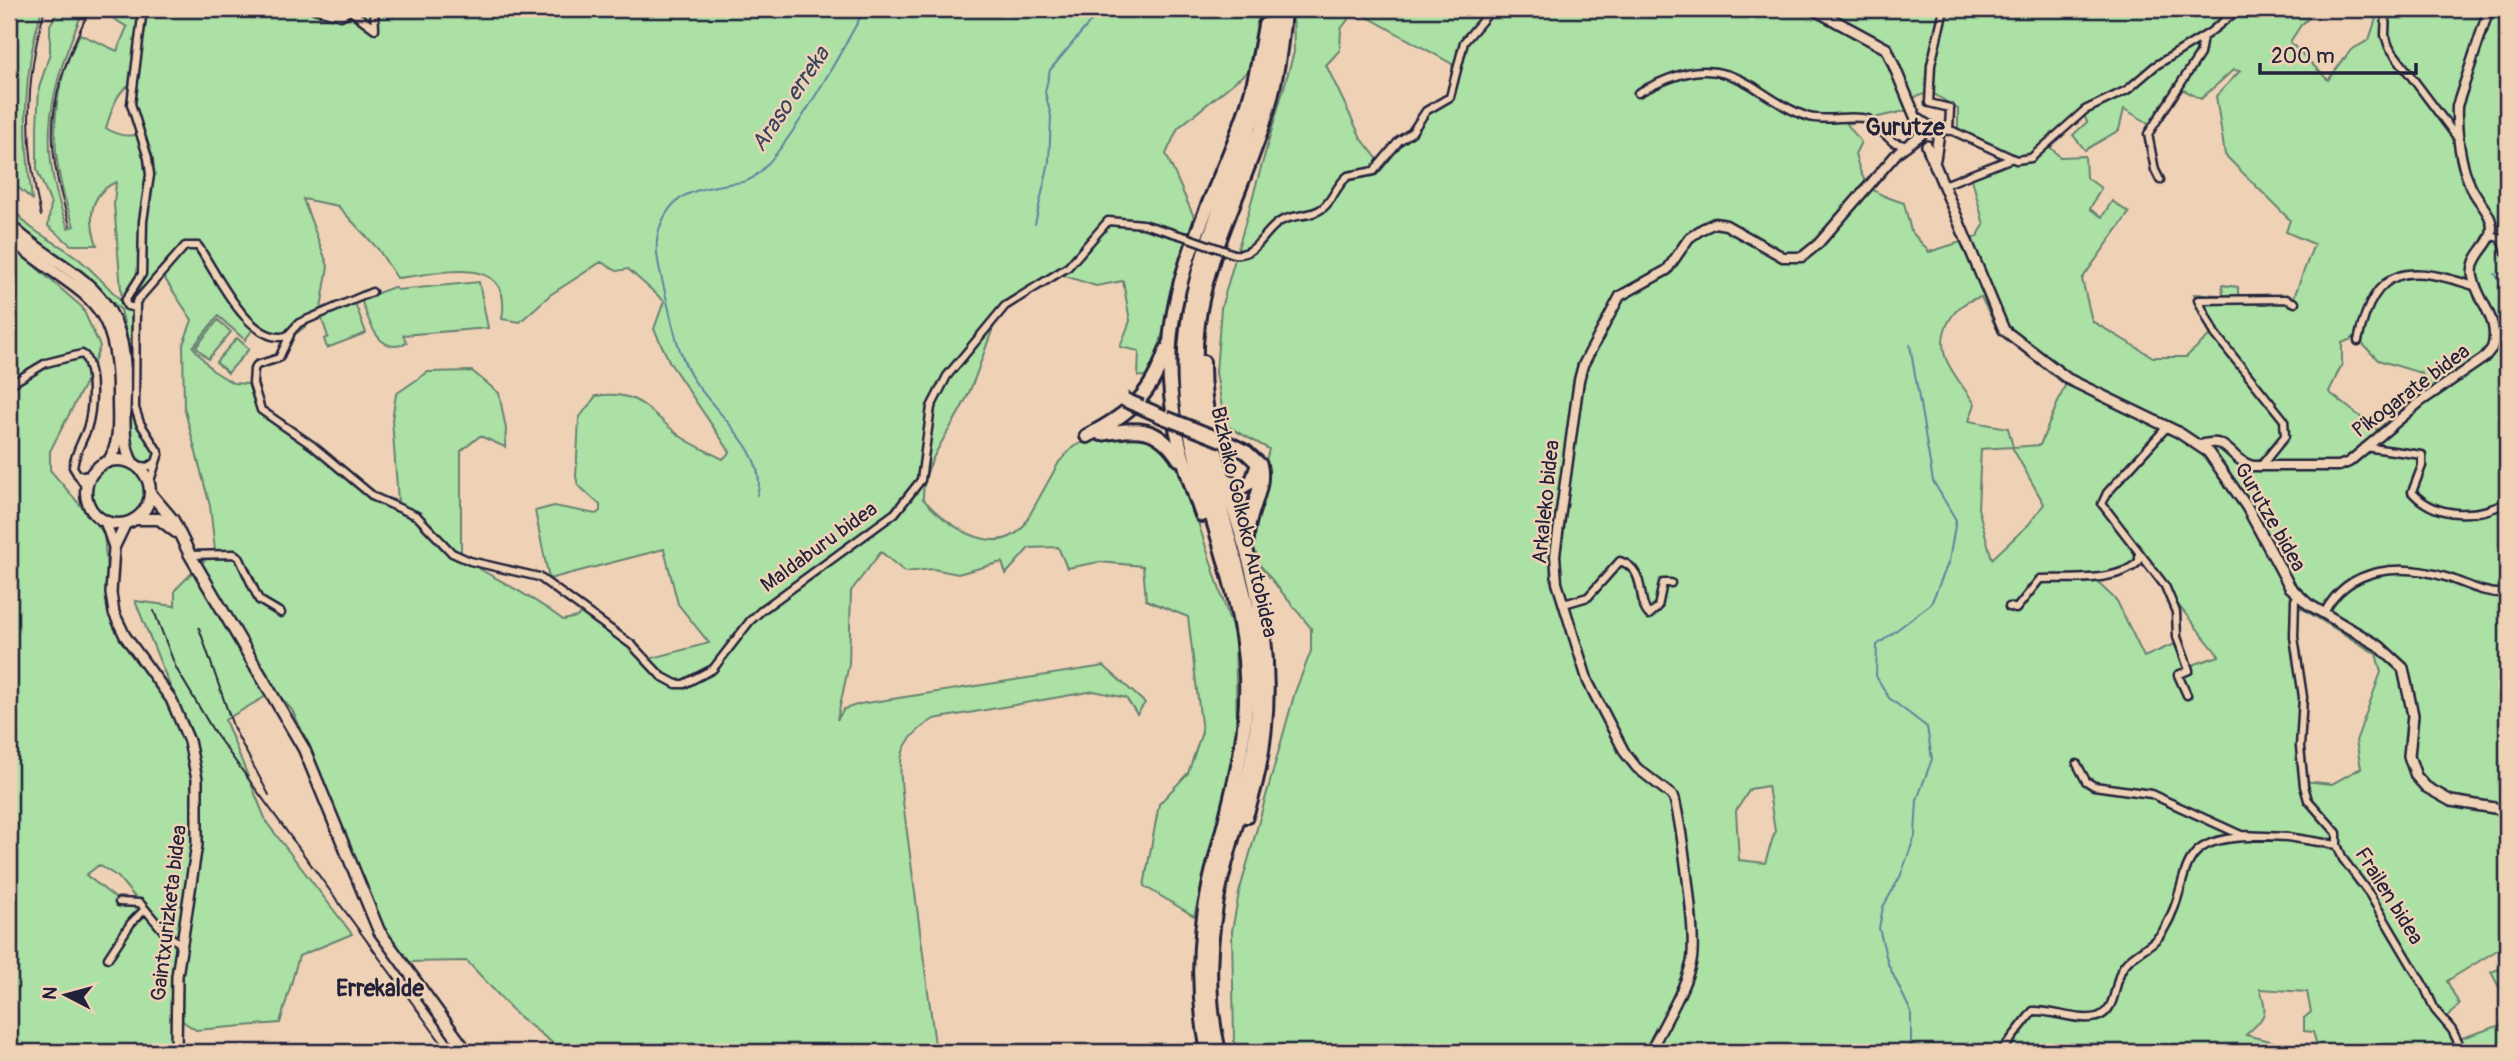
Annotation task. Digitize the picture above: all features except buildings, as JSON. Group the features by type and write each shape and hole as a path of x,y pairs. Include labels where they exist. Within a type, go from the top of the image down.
{"highway":[{"path":"1183,464 1163,438 1143,430 1087,436 1113,424 1132,408 1150,387 1170,343 1187,265 1246,111 1257,69 1267,9"},
{"name":"Bizkaiko Golkoko Autobidea","path":"1208,1052 1200,995 1204,916 1235,788 1246,713 1244,649 1229,579 1206,503 1189,433 1185,394 1185,345 1190,303 1200,261 1261,99 1270,50 1273,9"},
{"name":"Bizkaiko Golkoko Autobidea","path":"1219,1052 1211,993 1216,905 1250,771 1258,702 1249,611 1207,465 1196,407 1198,324 1214,254 1272,97 1284,9"},
{"path":"1214,254 1216,262 1205,323 1203,374 1206,415 1221,475 1248,555 1266,650 1264,741 1255,791 1226,889 1216,905"},
{"path":"1170,343 1172,406 1183,464 1222,572 1229,579"},
{"path":"1122,398 1224,441 1254,457 1260,465 1262,479 1247,528 1248,555"},
{"path":"1221,475 1235,486 1247,484 1257,471 1254,457"}],"main road":[{"path":"9,22 13,9"},
{"name":"Gurutze bidea","path":"1813,9 1887,49 1917,118 1933,136 1936,164 1944,186 2004,330 2068,379 2204,448 2229,478 2282,575 2298,596 2379,646 2403,668 2409,684 2413,715 2411,767 2426,787 2451,801 2507,810"},
{"path":"9,224 86,282 114,319 125,355 126,444 135,464 173,520 190,555 304,749 379,931 467,1052"},
{"path":"9,237 80,288 107,323 116,348 117,442 108,462 90,477 87,489 91,508 104,521 114,548"},
{"path":"108,462 121,460 135,464"},
{"path":"114,548 131,521 146,508 150,489"},
{"path":"104,521 159,519 179,535"},
{"name":"Gaintxurizketa bidea","path":"114,548 111,593 117,621 171,699 194,757 197,844 175,996 176,1052"}],"street":[{"path":"136,308 127,306 125,301 142,274 143,221 150,175 148,158 131,104 143,9"},
{"path":"314,9 341,16 353,10 361,22 375,29 374,9"},
{"name":"Maldaburu bidea","path":"290,335 279,358 257,365 254,369 253,384 261,410 313,446 374,496 417,516 452,553 470,562 538,577 632,645 661,676 676,684 684,684 713,669 750,621 762,610 838,557 855,540 882,525 910,496 923,474 928,421 936,393 966,351 1005,306 1068,267 1108,221 1136,223 1242,255 1254,249 1269,229 1282,220 1324,207 1348,176 1369,172 1378,167 1399,141 1412,132 1426,111 1450,97 1464,43 1492,9"},
{"path":"1933,136 1950,108 1929,103 1931,65 1944,9"},
{"path":"1638,93 1676,73 1719,73 1741,80 1807,116 1868,118 1893,142 1909,145 1933,136 1977,142 2021,160 2038,153 2085,110 2127,90 2155,65 2203,37 2239,9"},
{"path":"2386,9 2385,35 2389,47 2460,141"},
{"path":"2489,9 2457,106 2460,141 2469,183 2488,215 2491,236 2500,237 2507,254"},
{"path":"2160,180 2155,170 2148,134 2200,54 2203,37"},
{"name":"Arkaleko bidea","path":"1650,1052 1671,1016 1694,950 1676,804 1669,789 1643,773 1625,753 1588,682 1555,570 1583,365 1620,296 1667,270 1689,238 1715,223 1726,225 1783,257 1794,259 1806,256 1909,145"},
{"path":"1944,186 2011,158"},
{"name":"Pikogarate bidea","path":"2204,448 2226,446 2241,462 2260,467 2339,467 2420,402 2488,354 2494,342 2494,324 2472,272 2474,262 2491,236"},
{"path":"150,489 157,461 156,445 144,430 135,408 136,308 139,296 185,246 198,246 247,320 272,337 290,335 299,323 372,292"},
{"path":"2358,341 2371,296 2389,279 2404,275 2436,275 2477,287"},
{"path":"2260,467 2285,436 2284,420 2215,334 2198,300 2286,299 2295,303"},
{"path":"9,385 46,363 82,354 85,356 91,382 91,406 88,426 73,467 87,489"},
{"path":"2166,428 2102,501 2106,512 2165,586 2176,612 2177,637 2189,670 2178,675 2187,695"},
{"path":"2365,447 2422,454 2422,466 2412,492 2440,509 2472,514 2507,502"},
{"path":"135,464 146,467 157,461"},
{"path":"76,474 90,477"},
{"path":"2009,607 2016,609 2040,579 2087,579 2131,567 2139,561 2139,553"},
{"path":"190,555 234,554 239,557 259,600 281,613"},
{"path":"1564,604 1588,597 1620,561 1628,565 1642,584 1644,609 1649,615 1658,607 1663,583 1671,583"},
{"path":"2324,613 2345,585 2372,573 2392,569 2433,574 2482,591 2507,593"},
{"name":"Frailen bidea","path":"2298,596 2295,600 2294,637 2303,698 2300,747 2308,800 2337,833 2337,845 2343,859 2370,895 2440,1018 2452,1030 2462,1050"},
{"path":"2077,764 2086,781 2094,786 2151,794 2232,832 2251,837"},
{"path":"2001,1052 2033,1011 2093,1017 2104,1013 2113,1001 2124,966 2163,931 2187,868 2199,848 2214,839 2251,837 2284,837 2337,845"},
{"path":"119,902 140,903 166,934 181,944"},
{"path":"108,958 131,923 145,909"}],"green space":[{"path":"17,9 42,9 35,33 26,103 32,199 9,180 9,34"},
{"path":"59,9 84,9 63,64 51,117 52,170 68,228 74,226 56,153 55,129 61,81 80,34 117,51 127,27 98,9 1260,9 1248,71 1178,128 1166,154 1194,217 1151,377 1138,376 1139,351 1120,347 1130,321 1123,281 1096,286 1062,275 1005,301 971,389 927,473 923,499 957,528 985,539 999,540 1012,536 1023,527 1059,462 1073,447 1085,441 1134,432 1165,445 1185,482 1235,637 1237,728 1224,802 1194,916 1144,886 1159,804 1188,773 1202,732 1188,617 1146,600 1143,566 1099,562 1067,568 1058,547 1029,548 1006,574 1002,562 958,574 933,569 905,572 881,552 851,591 849,664 837,720 844,709 860,704 1104,666 1145,703 1137,714 1126,698 1094,691 934,719 912,736 906,745 901,764 903,802 936,1052 564,1052 517,1015 467,961 408,962 386,931 292,710 275,691 225,720 267,823 352,934 299,956 280,1023 196,1030 176,1017 174,1052 9,1052 9,244 82,307 100,346 89,376 50,451 50,470 104,533 109,598 146,669 177,703 135,601 175,606 175,590 215,550 210,506 184,407 183,345 192,320 161,273 123,303 132,313 131,353 121,310 81,273 9,219 9,200 30,227 82,261 122,302 114,204 116,182 100,193 93,208 92,226 97,245 71,245 48,226 51,204 37,170 37,126 39,88 50,53 50,25","holes":["135,82 134,106 140,134 126,136 106,128 119,95","303,199 338,206 378,249 397,278 452,271 485,275 497,283 503,298 502,319 520,322 550,295 601,262 617,271 628,269 664,301 654,329 670,363 730,452 723,459 696,445 680,436 652,411 634,400 623,396 596,396 579,418 576,477 578,485 600,505 600,511 596,514 554,506 535,511 549,579 664,549 678,604 709,643 642,661 612,630 582,611 577,617 563,620 526,595 461,558 461,451 480,436 505,447 506,429 499,393 472,371 428,372 396,394 392,420 398,501 381,496 262,409 256,389 249,384 233,383 212,370 193,347 218,316 245,340 253,329 272,340 281,340 295,334 320,315 328,266","99,865 118,877 138,901 118,900 86,875"]},
{"path":"1293,9 2319,9 2301,25 2290,42 2328,80 2351,50 2369,40 2379,9 2507,9 2507,944 2447,981 2459,1004 2444,1023 2456,1040 2507,1023 2507,1052 2319,1052 2313,1032 2304,1031 2304,1018 2311,1012 2307,992 2260,989 2264,1015 2246,1035 2273,1042 2269,1052 1238,1052 1234,1041 1232,931 1239,893 1295,692 1311,651 1311,628 1251,554 1249,531 1269,449 1225,425 1216,372 1221,308 1294,52","holes":["1355,10 1452,64 1455,88 1380,162 1361,138 1326,65 1340,50 1341,29","2233,70 2240,71 2216,96 2225,155 2290,220 2286,232 2314,244 2294,297 2238,295 2238,287 2222,285 2223,295 2194,294 2210,335 2186,357 2153,357 2092,321 2082,279 2129,213 2112,201 2102,217 2090,209 2101,188 2086,177 2085,156 2060,157 2044,141 2082,110 2087,122 2073,135 2085,150 2119,130 2124,109 2152,125 2176,86 2201,99","1931,92 1958,109 1958,129 2003,153 2003,166 1971,175 1984,225 1977,237 1929,252 1911,231 1904,203 1876,192 1865,182 1855,154 1861,142 1847,124 1910,110 1912,98","1981,297 1997,329 2066,383 2040,445 2013,447 2008,428 1969,421 1975,404 1951,368 1943,346 1946,327 1964,305","2356,337 2378,360 2421,373 2434,390 2407,404 2377,430 2329,392 2342,364 2342,343","2012,447 2044,504 2029,524 1992,559 1978,508 1981,449","2144,562 2219,656 2186,667 2174,644 2144,657 2117,601 2093,578","2296,605 2376,654 2381,672 2356,741 2361,768 2332,784 2304,781 2300,744 2304,705 2293,632","1768,786 1775,831 1765,863 1739,860 1736,811 1750,789"]},
{"path":"479,282 488,328 403,335 407,343 397,346 382,341 376,334 361,299 394,287 397,290"},
{"path":"355,303 366,333 327,348 324,339 328,337 321,316"},
{"path":"218,320 231,332 208,359 196,347"},
{"path":"237,338 249,349 228,373 216,362"},
{"path":"132,406 137,425 155,449 153,461 147,464 135,455 132,447"},
{"path":"118,463 129,465 138,471 144,480 144,502 138,511 129,517 118,519 107,517 98,511 92,502 90,491 92,480 98,471 107,465"},
{"path":"2507,966 2507,1002 2491,972"}],"waterway":[{"name":"Araso erreka","path":"757,495 759,479 747,447 699,388 681,353 659,267 657,237 670,208 685,195 747,181 763,169 812,102 865,9"},
{"path":"1035,224 1049,162 1051,116 1045,92 1050,70 1101,9"},
{"path":"2495,274 2507,291"},
{"path":"1907,1052 1911,1047 1911,1012 1888,964 1879,928 1883,907 1900,877 1915,836 1917,800 1932,759 1927,727 1889,698 1876,676 1877,645 1931,604 1949,561 1956,520 1933,481 1910,345"}],"railway":[{"path":"41,216 35,190 29,112 34,60 45,9"},
{"path":"70,225 55,165 54,115 66,65 90,9"},
{"path":"154,611 176,668 214,732 448,1052"},
{"path":"199,628 234,729 269,795"}],"district":[{"name":"Gurutze","path":"1905,127"},
{"name":"Errekalde","path":"380,988"}]}
